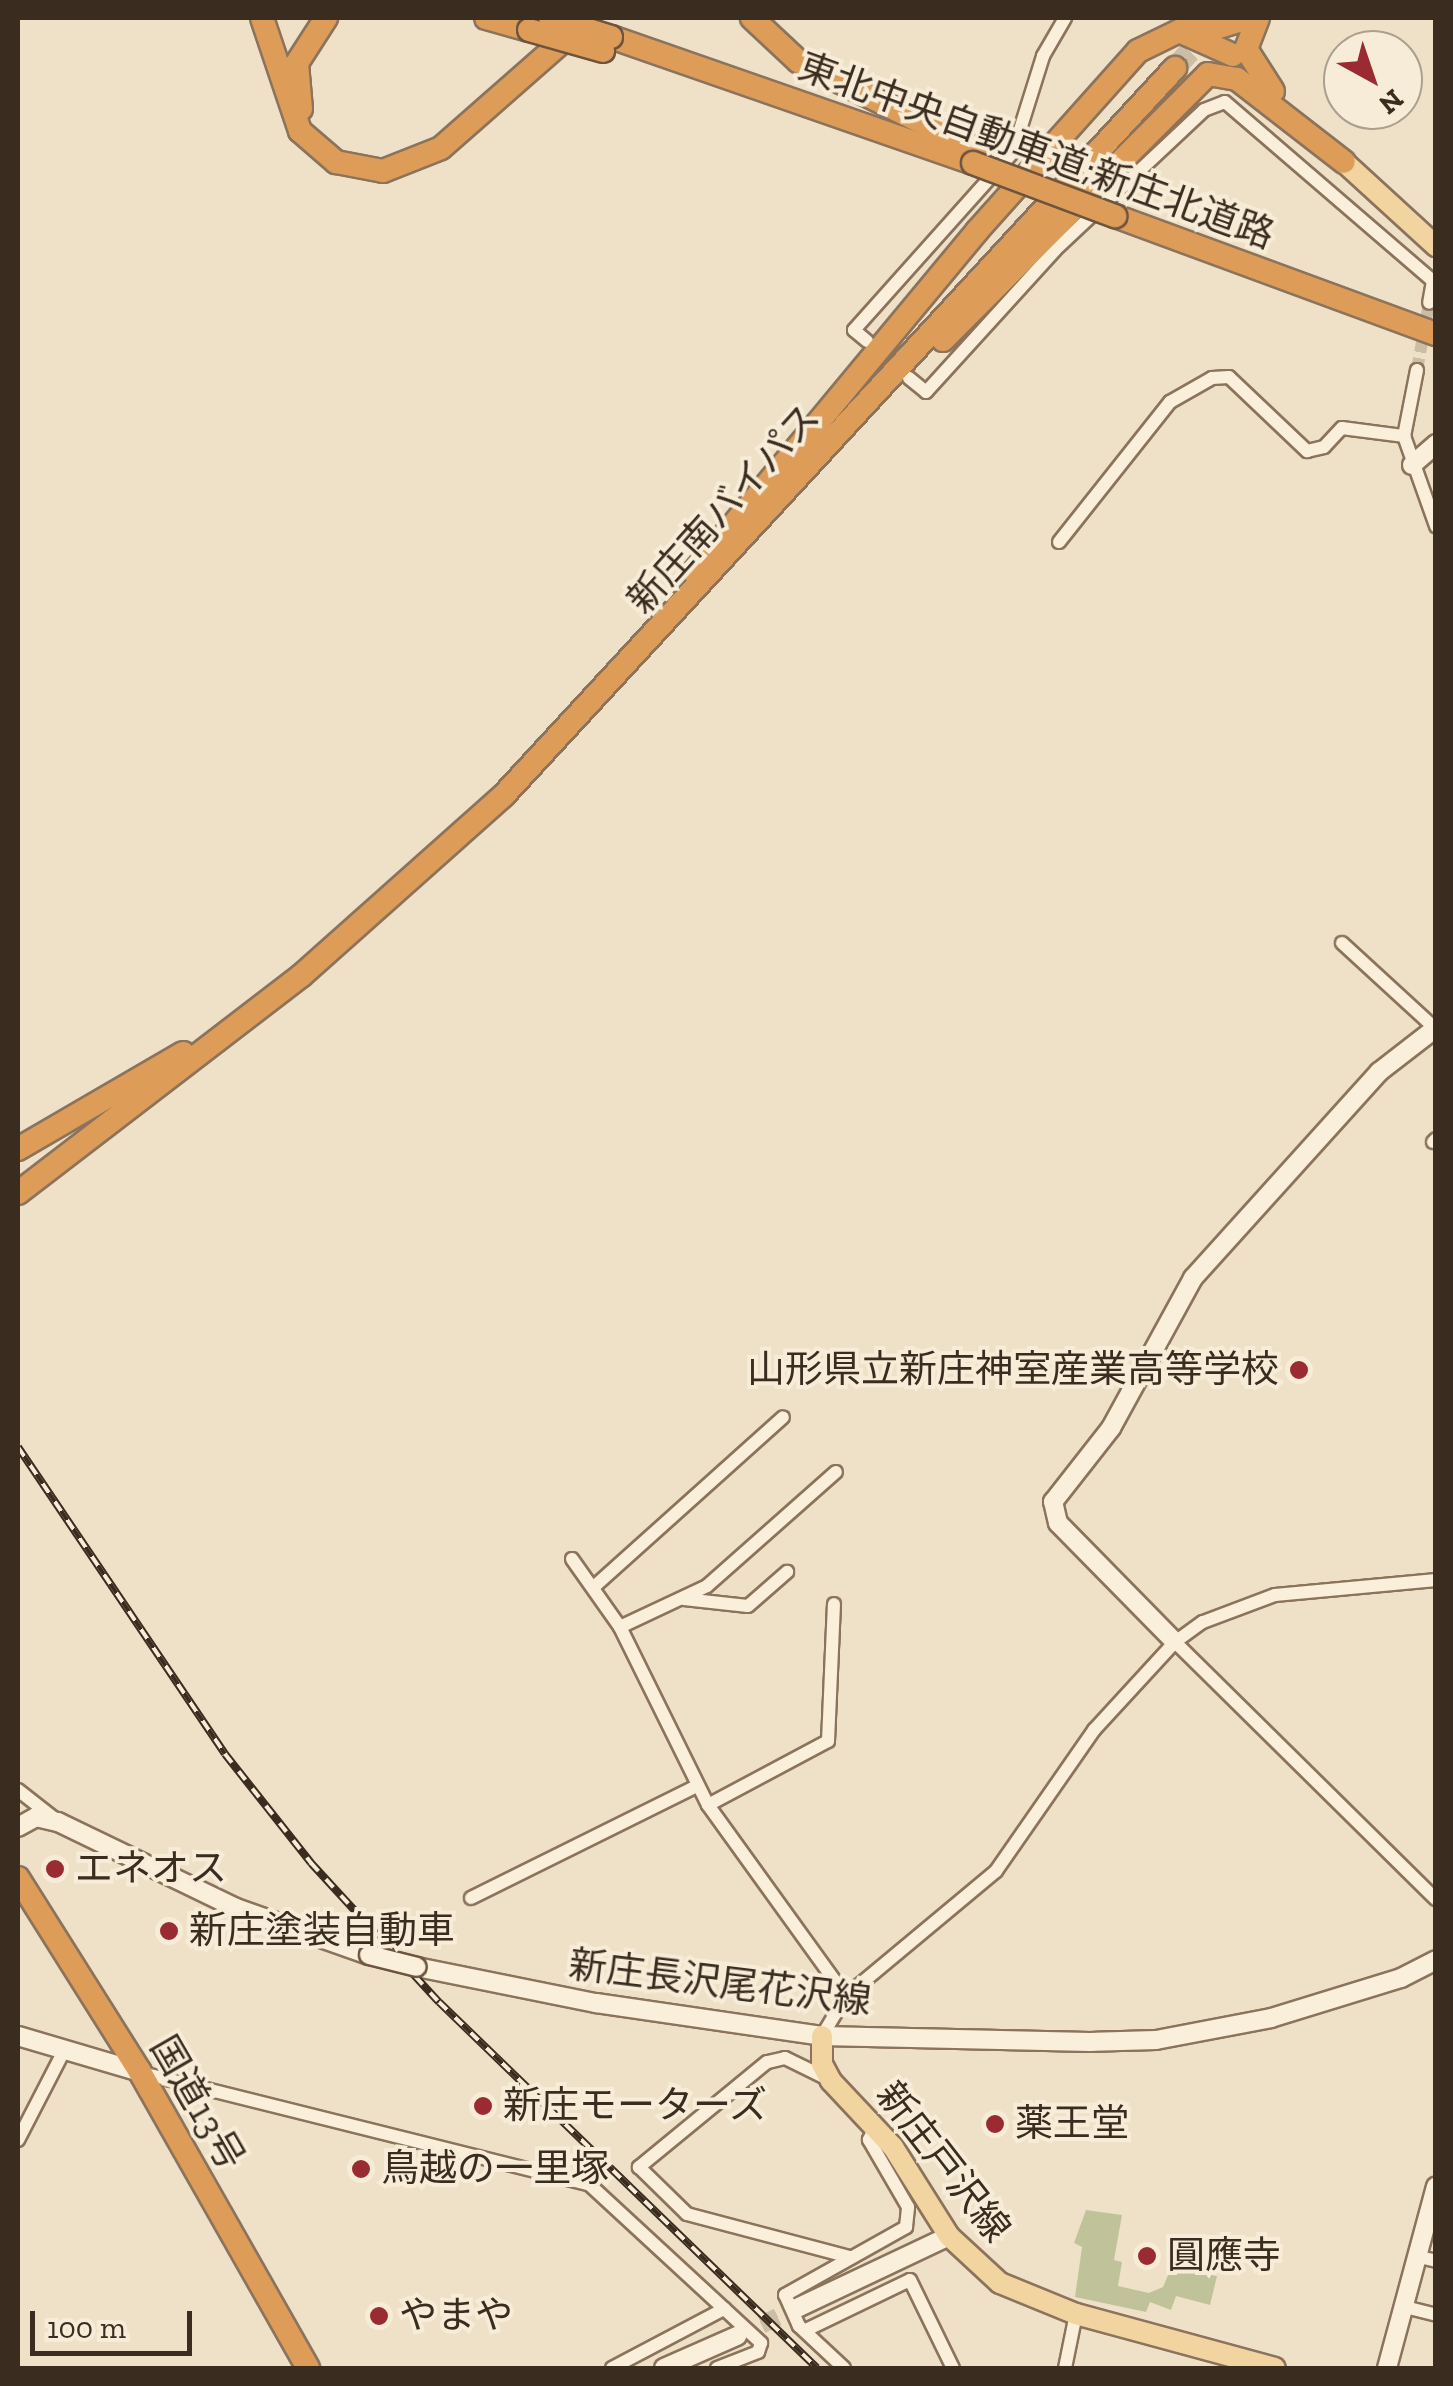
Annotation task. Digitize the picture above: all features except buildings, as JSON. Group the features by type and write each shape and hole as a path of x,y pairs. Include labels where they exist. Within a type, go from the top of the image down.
{"highway":[{"path":"262,18 300,131 336,162 383,171 442,148 589,18"},
{"path":"326,18 297,62 301,110 339,153 382,162 442,136 575,18"},
{"path":"486,18 607,44"},
{"path":"550,18 607,44"},
{"path":"752,18 770,41 806,66 976,157"},
{"path":"1117,73 1152,18"},
{"path":"593,701 977,230 1117,73 1164,34 1191,23 1248,18"},
{"path":"1258,18 1246,49 1269,96"},
{"path":"1191,23 1344,162"},
{"path":"1182,95 1200,65 1191,23"},
{"name":"東北中央自動車道;新庄北道路","path":"607,44 976,157 1266,272 1436,334"},
{"name":"新庄南バイパス","path":"593,701 1175,68"},
{"path":"18,1193 300,972 453,836 593,701 1182,95 1215,73 1269,96"},
{"path":"18,1149 196,1044 300,972"},
{"name":"国道13号","path":"18,1878 140,2072 308,2368"}],"main road":[{"path":"1344,162 1436,246"},
{"path":"1412,465 1436,444"},
{"path":"1175,1642 1058,1524 1053,1502 1111,1428 1193,1278 1379,1072 1435,1029"},
{"path":"18,1827 36,1817 58,1822"},
{"name":"新庄長沢尾花沢線","path":"58,1822 236,1908 369,1955 613,2006 822,2036 1156,2040 1271,2018 1401,1978 1436,1960"},
{"path":"18,2036 140,2072"},
{"name":"新庄戸沢線","path":"822,2036 822,2064 831,2081 875,2126 950,2236 1000,2283 1076,2314 1275,2368"},
{"path":"1387,2368 1436,2186"},
{"path":"798,2308 950,2236"},
{"path":"664,2368 737,2336"}],"street":[{"path":"867,341 854,330 1014,152 1043,56 1065,18"},
{"path":"909,378 926,392 1056,250 1204,110 1225,102 1433,282 1429,303"},
{"path":"1417,370 1404,436 1436,526"},
{"path":"1059,542 1170,402 1212,378 1229,377 1307,450 1324,446 1342,428 1404,436"},
{"path":"1342,943 1435,1029"},
{"path":"596,1585 783,1417"},
{"path":"620,1627 684,1599 836,1472"},
{"path":"572,1559 596,1585 620,1627 708,1805 846,1996"},
{"path":"684,1599 748,1606 787,1572"},
{"path":"822,2036 846,1996 996,1870 1094,1730 1175,1642 1202,1622 1275,1595 1436,1580"},
{"path":"708,1805 828,1741 834,1604"},
{"path":"1175,1642 1436,1899"},
{"path":"471,1898 697,1786"},
{"path":"18,1790 58,1822"},
{"path":"18,2140 65,2049"},
{"path":"831,2081 776,2058 640,2166 687,2214 850,2256"},
{"path":"140,2072 590,2185 761,2348 717,2368"},
{"path":"844,2368 806,2330 786,2292 850,2256 900,2234 910,2221 908,2207 868,2140 875,2126"},
{"path":"1415,2256 1436,2261"},
{"path":"806,2330 910,2280 953,2368"},
{"path":"1405,2307 1436,2314"},
{"path":"612,2368 724,2309"},
{"path":"1066,2368 1076,2314"}],"green space":[{"path":"1086,2210 1122,2215 1114,2260 1122,2262 1118,2286 1149,2293 1163,2287 1171,2268 1217,2276 1210,2305 1176,2296 1171,2310 1150,2302 1146,2312 1075,2297 1082,2247 1074,2243"}],"tunnel":[{"path":"1175,68 1212,27"},
{"path":"1417,370 1429,303"},
{"path":"737,2336 797,2308"}],"railway":[{"path":"18,1447 225,1754 311,1863 439,2002 817,2368"}],"place":[{"name":"山形県立新庄神室産業高等学校","path":"1299,1370"},
{"name":"エネオス","path":"55,1869"},
{"name":"新庄塗装自動車","path":"169,1931"},
{"name":"新庄モーターズ","path":"483,2106"},
{"name":"薬王堂","path":"995,2124"},
{"name":"鳥越の一里塚","path":"361,2169"},
{"name":"圓應寺","path":"1147,2256"},
{"name":"やまや","path":"379,2316"}]}
